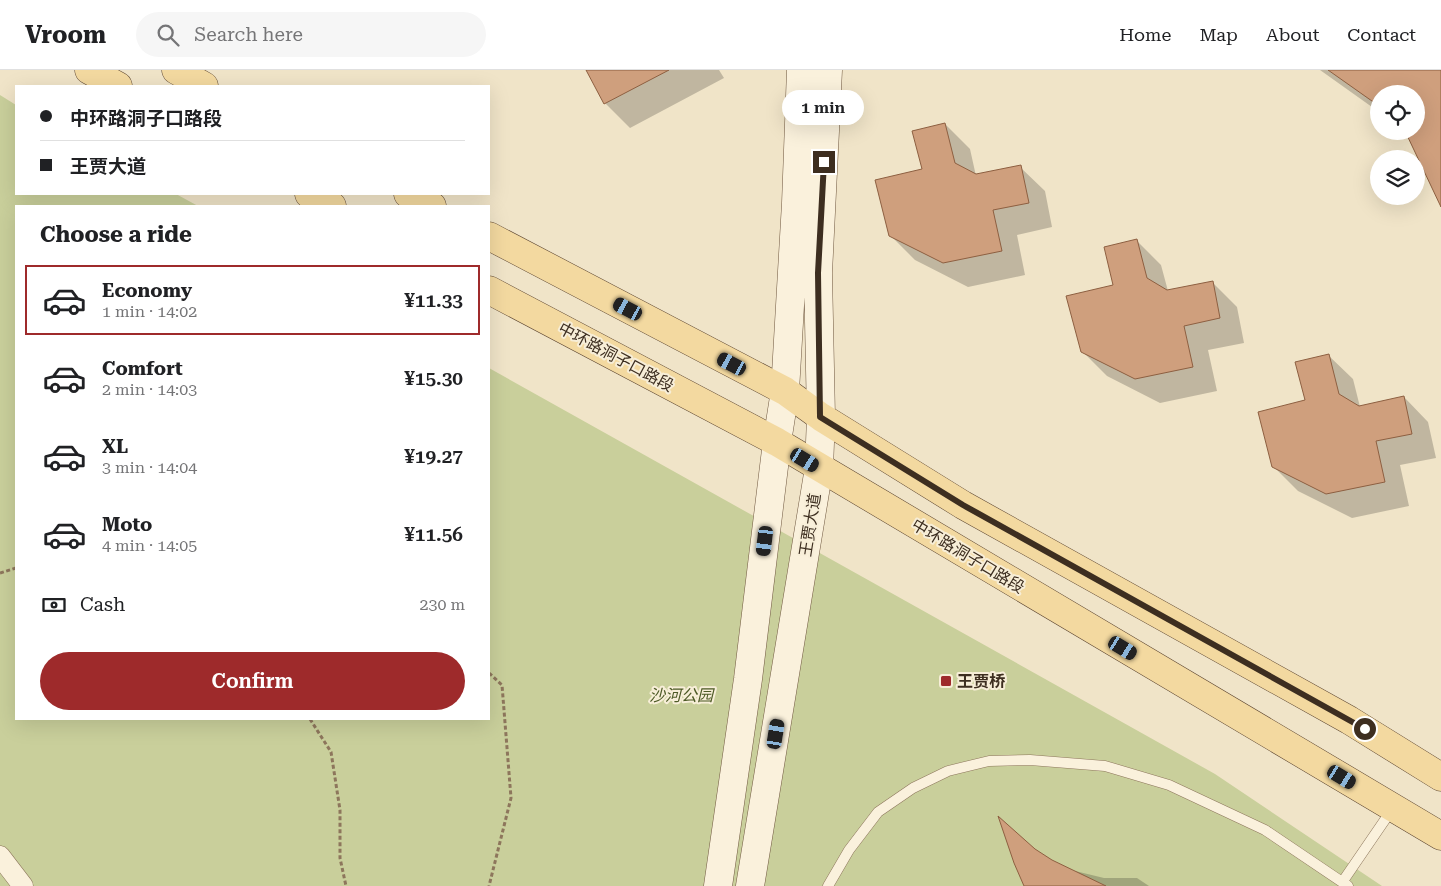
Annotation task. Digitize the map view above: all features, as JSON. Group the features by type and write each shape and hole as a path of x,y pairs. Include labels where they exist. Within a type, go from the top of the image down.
{"main road":[{"path":"89,70 116,85"},
{"path":"176,70 202,85"},
{"path":"718,886 748,679 785,391 802,70"},
{"name":"王贾大道","path":"750,886 819,468 818,273 828,70"},
{"path":"410,195 430,205"},
{"path":"490,237 785,391 820,417 963,505 1349,720 1441,777"},
{"name":"中环路洞子口路段","path":"490,291 777,442 1441,836"}],"street":[{"path":"0,856 23,886"}],"lane":[{"path":"828,886 849,850 878,812 913,788 948,771 989,761 1030,760 1105,766 1169,785 1265,830 1345,884 1393,807"}],"path":[{"path":"0,573 15,568"},
{"path":"489,886 511,798 502,685 490,674"},
{"path":"311,720 331,752 340,810 340,858 346,886"}],"green space":[{"name":"沙河公园","path":"0,95 15,104 15,195 178,195 196,205 15,205 15,720 490,720 490,369 1215,774 1382,886 0,886"}],"building":[{"path":"586,70 669,70 604,104"},
{"path":"1328,70 1441,70 1441,207 1425,173 1425,150 1414,150 1409,140 1425,140 1425,85 1370,85 1370,100"},
{"path":"945,123 955,163 976,174 1021,165 1029,203 993,210 1002,251 943,263 889,236 875,180 922,169 912,131"},
{"path":"1137,239 1147,278 1167,290 1213,281 1220,318 1184,326 1193,367 1135,379 1081,352 1066,296 1113,285 1104,247"},
{"path":"1329,354 1339,394 1359,406 1404,396 1412,434 1376,441 1385,482 1326,494 1272,467 1258,412 1305,400 1295,362"},
{"path":"998,816 1035,849 1052,860 1106,886 1024,886"}],"place":[{"name":"王贾桥","path":"946,681"}],"route":[{"path":"824,162 818,273 820,417 963,505 1365,729"}]}
